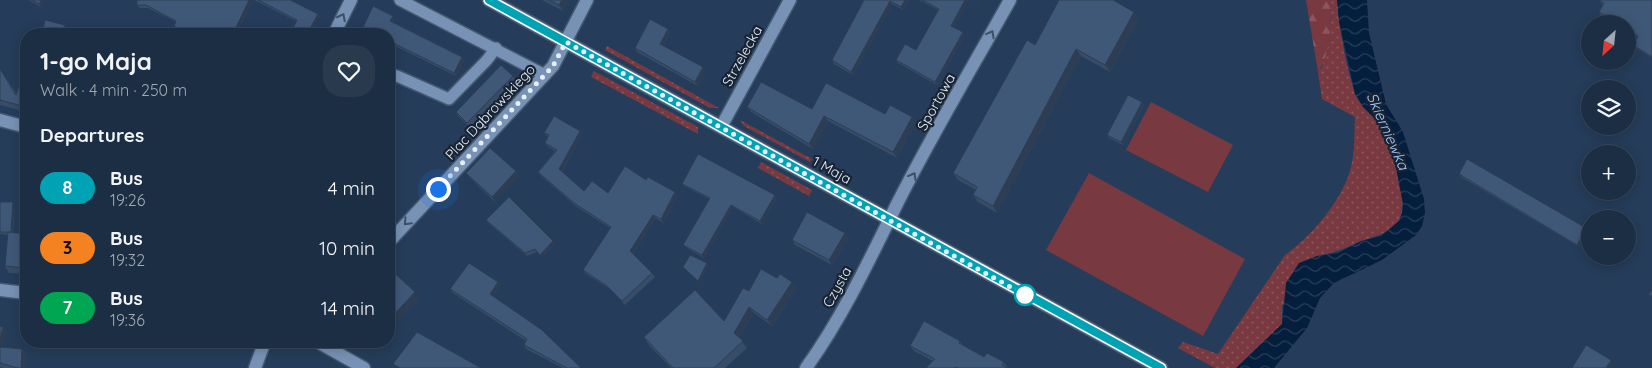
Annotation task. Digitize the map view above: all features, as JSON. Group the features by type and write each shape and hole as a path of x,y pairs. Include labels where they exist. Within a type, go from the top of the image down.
{"main road":[{"name":"1 Maja","path":"489,0 1161,368"}],"street":[{"path":"337,28 351,0"},
{"name":"Plac Dąbrowskiego","path":"395,236 545,75 557,60 587,0"},
{"name":"Strzelecka","path":"721,127 790,0"},
{"name":"Sportowa","path":"891,220 898,202 1010,0"},
{"path":"0,120 20,125"},
{"name":"Czysta","path":"806,368 830,330 891,220"},
{"path":"0,290 20,292"},
{"path":"255,368 262,348"},
{"path":"328,348 364,368"}],"lane":[{"path":"400,0 545,75"},
{"path":"395,76 449,100 496,48"}],"green space":[{"path":"1306,0 1331,0 1328,47 1318,72"},
{"path":"1331,0 1337,0 1343,47 1355,93 1360,102 1377,121 1393,159 1401,188 1402,212 1395,225 1386,232 1339,250 1317,256 1282,306 1282,324 1236,368 1215,368 1178,348 1183,342 1218,354 1285,255 1305,238 1334,204 1351,167 1354,149 1355,117 1322,99 1318,72 1322,67 1331,20"},
{"path":"607,46 719,108 710,108 605,50"},
{"path":"594,71 698,127 698,134 591,77"},
{"path":"1151,102 1233,145 1208,192 1126,150"},
{"path":"740,120 812,159 810,162 744,126"},
{"path":"761,162 812,190 809,196 758,168"},
{"path":"1089,173 1245,259 1203,336 1046,250"}],"water":[{"name":"Skierniewka","path":"1337,0 1367,0 1369,33 1386,104 1403,132 1424,199 1425,213 1422,226 1416,235 1382,260 1334,283 1320,298 1307,328 1274,368 1236,368 1282,324 1286,283 1299,263 1317,256 1338,253 1361,241 1381,236 1399,221 1402,213 1403,204 1395,163 1380,124 1363,107 1355,94 1339,22"}],"building":[{"path":"31,0 41,0 39,4"},
{"path":"137,0 249,0 236,28 178,28 174,26 176,21 146,5 137,5"},
{"path":"258,0 290,0 318,14 310,28 293,28 297,20"},
{"path":"549,0 562,0 559,5"},
{"path":"864,0 905,0 901,7 890,1 851,72 832,60"},
{"path":"922,0 965,0 951,26 963,32 935,82 896,60 905,44 916,50 939,9"},
{"path":"1059,0 1113,0 1134,12 1105,65 1076,49 993,206 973,195 977,187 953,173 1027,40 1035,45"},
{"path":"1599,0 1652,0 1652,57 1636,47 1638,36 1636,35 1636,15 1604,15 1599,12 1604,3"},
{"path":"373,6 393,16 390,21 462,57 454,73 395,44 395,28 363,28"},
{"path":"650,19 668,29 660,44 703,67 695,82 635,48"},
{"path":"45,20 65,25 65,28 43,28"},
{"path":"501,65 513,76 467,123 456,112"},
{"path":"0,69 16,95 20,82 20,105 0,100"},
{"path":"761,82 812,109 826,83 885,114 890,105 912,117 893,152 824,116 809,144 747,107"},
{"path":"1128,95 1142,102 1121,142 1107,135"},
{"path":"554,116 580,131 559,169 584,191 592,181 608,193 625,166 646,180 648,177 675,192 661,219 653,215 630,251 652,273 622,301 607,286 583,270 611,227 574,203 538,172 557,150 545,143 549,135 544,133"},
{"path":"490,148 516,171 492,197 466,173"},
{"path":"698,154 775,195 760,221 731,205 702,255 683,245 710,198 682,184"},
{"path":"1467,159 1581,225 1581,237 1577,245 1459,174"},
{"path":"509,197 553,241 540,255 535,249 525,253 486,220"},
{"path":"0,202 13,202 11,232 0,232"},
{"path":"807,212 845,233 829,260 792,240"},
{"path":"8,232 20,233 20,267 5,266"},
{"path":"690,255 707,263 698,281 683,267"},
{"path":"469,263 498,282 490,294 542,330 581,368 567,368 524,345 527,339 450,289"},
{"path":"761,269 777,278 780,274 792,282 767,320 749,307 734,333 743,341 714,368 673,368 644,337 695,290 724,321 743,288 749,291"},
{"path":"395,274 415,292 395,314"},
{"path":"924,321 984,357 987,353 1004,362 1002,365 1008,368 926,368 935,359 910,346"},
{"path":"0,326 3,327 0,339"},
{"path":"417,332 481,368 400,368 393,364"},
{"path":"1586,345 1611,360 1606,368 1572,368"},
{"path":"0,347 22,349 21,368 0,363"}],"bus line":[{"name":"8","path":"489,0 1161,368"}],"route":[{"path":"438,189 553,66 566,42 1025,295"}]}
